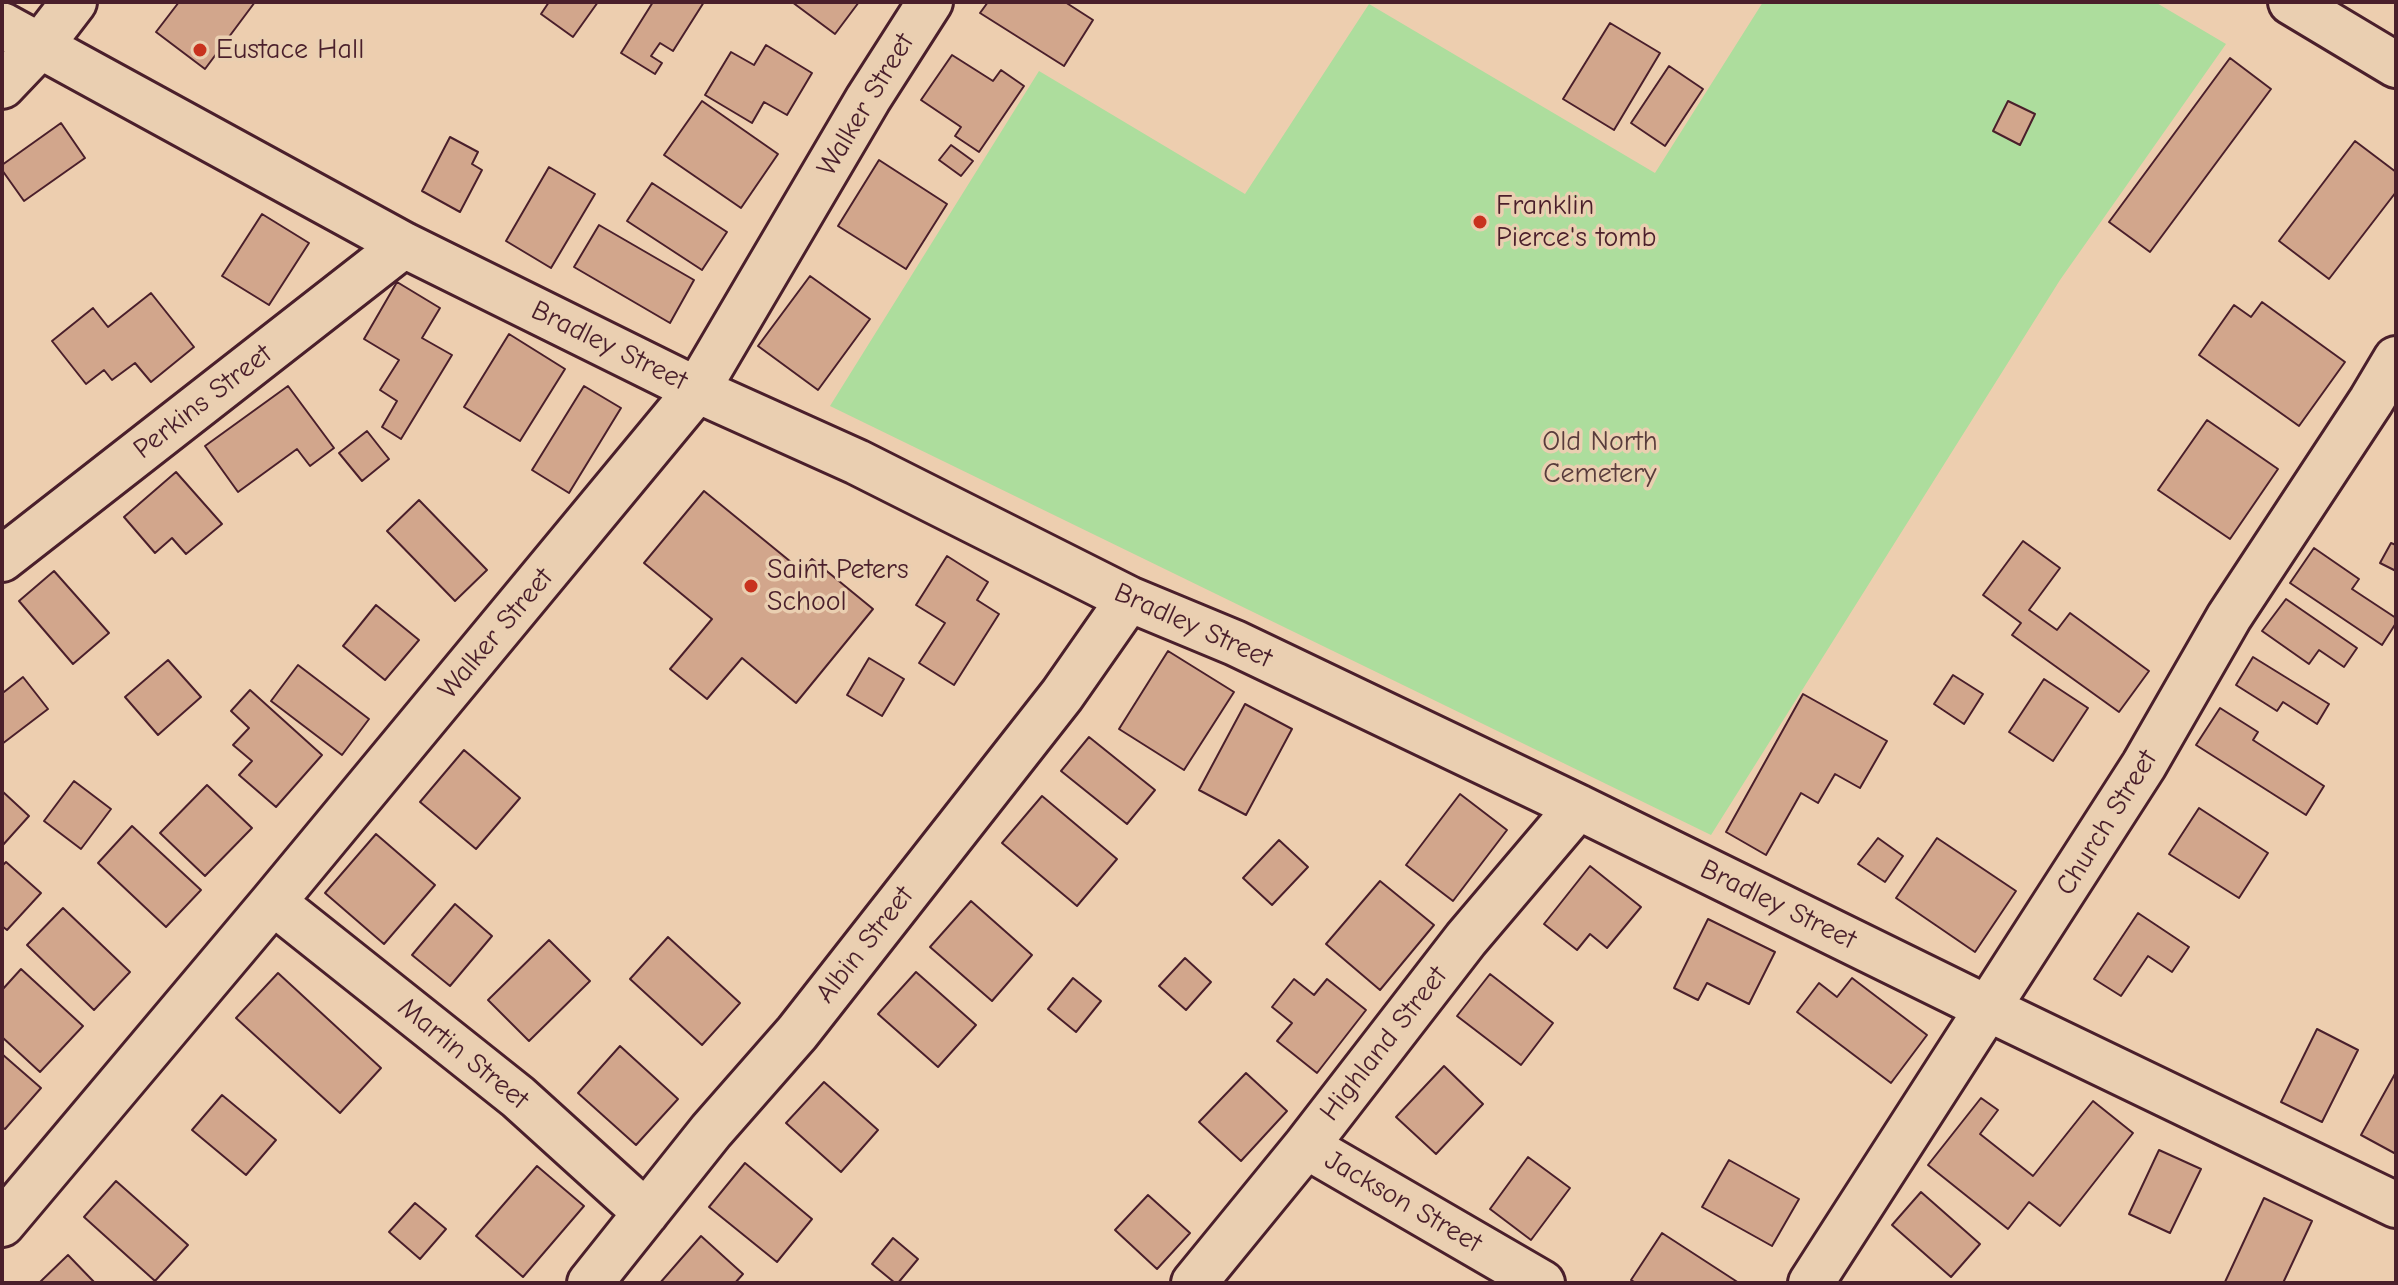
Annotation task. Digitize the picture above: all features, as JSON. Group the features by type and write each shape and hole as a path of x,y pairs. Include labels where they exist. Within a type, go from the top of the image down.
{"street":[{"path":"2,86 41,45 74,2"},
{"name":"Walker Street","path":"2,1224 697,390 868,99 930,2"},
{"path":"2291,2 2396,65"},
{"name":"Bradley Street","path":"2,25 404,245 697,390 857,462 1129,599 1235,643 1578,807 2396,1205"},
{"name":"Perkins Street","path":"2,559 404,245"},
{"name":"Church Street","path":"1811,1283 2144,765 2229,617 2396,359"},
{"name":"Albin Street","path":"590,1283 711,1131 797,1033 1062,695 1129,599"},
{"name":"Highland Street","path":"1194,1283 1306,1146 1466,939 1578,807"},
{"name":"Martin Street","path":"273,902 518,1097 646,1213"},
{"name":"Jackson Street","path":"1306,1146 1542,1283"}],"green space":[{"name":"Old North Cemetery","path":"1763,2 2155,2 2226,44 2060,280 1711,835 830,406 1039,71 1245,194 1369,4 1655,173"}],"building":[{"name":"Eustace Hall","path":"179,2 255,2 205,69 156,32"},
{"path":"549,2 598,2 573,37 541,14"},
{"path":"653,2 704,2 673,51 660,43 651,56 662,63 655,74 621,53"},
{"path":"792,2 859,2 835,34"},
{"path":"988,2 1065,2 1093,20 1064,66 980,13"},
{"path":"1610,23 1660,53 1614,130 1563,99"},
{"path":"766,45 812,73 787,115 764,102 752,123 705,95 731,52 754,65"},
{"path":"952,55 993,81 1001,70 1024,86 979,152 955,136 961,127 921,100"},
{"path":"2230,58 2271,89 2150,252 2109,222"},
{"path":"1669,66 1703,89 1665,146 1631,123"},
{"path":"702,101 778,154 741,208 664,155"},
{"path":"2008,101 2035,114 2020,145 1993,131"},
{"path":"61,123 85,158 24,201 2,170 2,165"},
{"path":"450,137 478,152 472,164 482,170 460,212 422,191"},
{"path":"2355,141 2396,172 2396,192 2329,279 2279,241"},
{"path":"951,145 973,161 961,176 939,160"},
{"path":"879,160 947,204 906,269 838,226"},
{"path":"549,167 595,194 551,268 506,241"},
{"path":"652,183 727,232 702,270 627,221"},
{"path":"262,214 309,243 269,305 222,276"},
{"path":"599,225 694,280 670,323 574,267"},
{"path":"810,276 870,319 818,390 758,346"},
{"path":"397,282 440,308 422,338 452,355 401,439 382,427 397,401 380,390 399,360 364,339"},
{"path":"151,293 194,347 151,382 135,363 112,380 104,370 86,384 52,341 93,308 108,327"},
{"path":"2262,302 2345,362 2299,426 2199,355 2234,305 2251,317"},
{"path":"509,334 565,369 520,441 464,407"},
{"path":"288,386 334,448 310,466 297,449 238,492 205,446"},
{"path":"584,386 621,408 569,493 532,470"},
{"path":"2207,420 2278,469 2230,539 2158,490"},
{"path":"367,431 389,459 362,481 339,453"},
{"path":"176,472 222,524 186,554 172,538 155,553 124,517"},
{"path":"704,491 802,571 812,559 873,609 796,703 742,658 707,699 670,669 712,619 644,563"},
{"path":"419,500 487,570 455,601 387,531"},
{"path":"2023,541 2060,568 2029,610 2057,630 2070,613 2149,671 2119,712 2012,635 2021,623 1983,595"},
{"path":"2391,543 2396,545 2396,571 2380,563"},
{"path":"2314,548 2359,579 2352,589 2396,618 2382,645 2290,583"},
{"path":"947,556 988,582 977,600 999,614 954,685 919,663 945,623 916,605"},
{"path":"54,571 109,633 73,664 19,601"},
{"path":"2286,599 2357,648 2344,667 2319,650 2309,664 2262,631"},
{"path":"376,605 419,640 385,680 343,646"},
{"path":"1168,651 1234,692 1184,770 1119,729"},
{"path":"2253,657 2329,704 2317,724 2283,702 2277,711 2236,685"},
{"path":"869,658 904,679 882,716 847,695"},
{"path":"168,660 201,697 158,735 125,697"},
{"path":"298,665 369,719 342,755 271,701"},
{"path":"1953,675 1983,694 1964,724 1934,704"},
{"path":"23,677 48,709 2,744 2,689 4,692"},
{"path":"2044,679 2088,708 2053,761 2009,732"},
{"path":"250,690 322,755 276,807 239,775 252,761 233,745 249,728 231,711"},
{"path":"1803,694 1887,741 1860,788 1835,774 1818,803 1801,793 1766,855 1726,832"},
{"path":"1245,704 1292,729 1246,815 1199,790"},
{"path":"2220,708 2258,732 2253,740 2324,786 2306,815 2196,745"},
{"path":"1089,737 1155,790 1127,824 1061,771"},
{"path":"464,750 520,798 476,849 420,802"},
{"path":"74,781 111,809 81,849 44,821"},
{"path":"207,785 252,828 205,876 160,833"},
{"path":"2,791 29,816 2,846"},
{"path":"1460,794 1507,830 1453,901 1406,865"},
{"path":"1042,796 1117,859 1077,906 1002,843"},
{"path":"2199,808 2268,853 2239,898 2169,854"},
{"path":"132,826 201,890 166,927 98,863"},
{"path":"376,834 435,885 384,944 325,893"},
{"path":"1878,838 1903,856 1885,882 1858,864"},
{"path":"1937,838 2016,891 1975,952 1896,898"},
{"path":"1279,840 1308,867 1272,905 1243,878"},
{"path":"6,862 41,893 7,930 2,926 2,866"},
{"path":"1590,866 1641,907 1607,948 1590,934 1577,950 1544,924"},
{"path":"1380,881 1434,925 1380,990 1326,944"},
{"path":"971,901 1032,955 992,1001 930,947"},
{"path":"455,904 492,936 450,986 412,955"},
{"path":"63,908 130,972 94,1010 27,945"},
{"path":"2138,913 2189,947 2172,972 2148,956 2121,996 2094,979"},
{"path":"1708,919 1775,952 1749,1004 1707,983 1698,1000 1674,988"},
{"path":"668,937 740,1003 702,1045 630,979"},
{"path":"549,940 590,981 529,1041 488,1000"},
{"path":"1185,958 1211,982 1186,1010 1159,986"},
{"path":"21,969 83,1026 40,1072 2,1037 2,990"},
{"path":"916,972 976,1025 938,1067 878,1014"},
{"path":"278,973 381,1068 340,1113 236,1018"},
{"path":"1490,974 1553,1023 1521,1065 1457,1016"},
{"path":"1073,978 1101,1001 1076,1032 1048,1009"},
{"path":"1852,978 1927,1035 1891,1083 1797,1012 1819,983 1837,997"},
{"path":"1294,979 1314,995 1327,979 1366,1010 1317,1073 1277,1041 1292,1023 1272,1007"},
{"path":"2317,1029 2358,1050 2322,1122 2281,1102"},
{"path":"620,1046 678,1099 636,1145 578,1093"},
{"path":"2,1054 41,1088 5,1129 2,1127"},
{"path":"1444,1066 1483,1104 1436,1154 1396,1117"},
{"path":"2396,1072 2396,1154 2361,1135"},
{"path":"1246,1073 1287,1111 1241,1161 1199,1122"},
{"path":"824,1082 878,1130 841,1172 786,1123"},
{"path":"222,1095 276,1140 246,1175 192,1130"},
{"path":"1981,1098 1998,1110 1980,1134 2033,1176 2093,1101 2133,1133 2060,1226 2029,1202 2008,1229 1928,1165"},
{"path":"2159,1150 2201,1169 2170,1233 2129,1214"},
{"path":"1528,1157 1570,1188 1531,1240 1490,1209"},
{"path":"1729,1160 1799,1199 1772,1246 1702,1207"},
{"path":"745,1163 812,1219 777,1262 709,1207"},
{"path":"537,1166 584,1206 523,1277 476,1236"},
{"path":"116,1181 188,1245 155,1281 84,1217"},
{"path":"1921,1192 1980,1244 1951,1277 1892,1225"},
{"path":"1148,1195 1190,1233 1157,1269 1115,1230"},
{"path":"2264,1198 2312,1221 2283,1283 2225,1282"},
{"path":"415,1203 446,1229 420,1259 389,1232"},
{"path":"1662,1233 1739,1283 1636,1283 1631,1280"},
{"path":"701,1236 743,1274 735,1283 660,1283"},
{"path":"893,1238 918,1259 898,1283 872,1264"},
{"path":"68,1255 95,1283 39,1283"}],"place":[{"name":"Eustace Hall","path":"200,50"},
{"name":"Franklin Pierce's tomb","path":"1480,222"},
{"name":"Saint Peters School","path":"751,586"}]}
